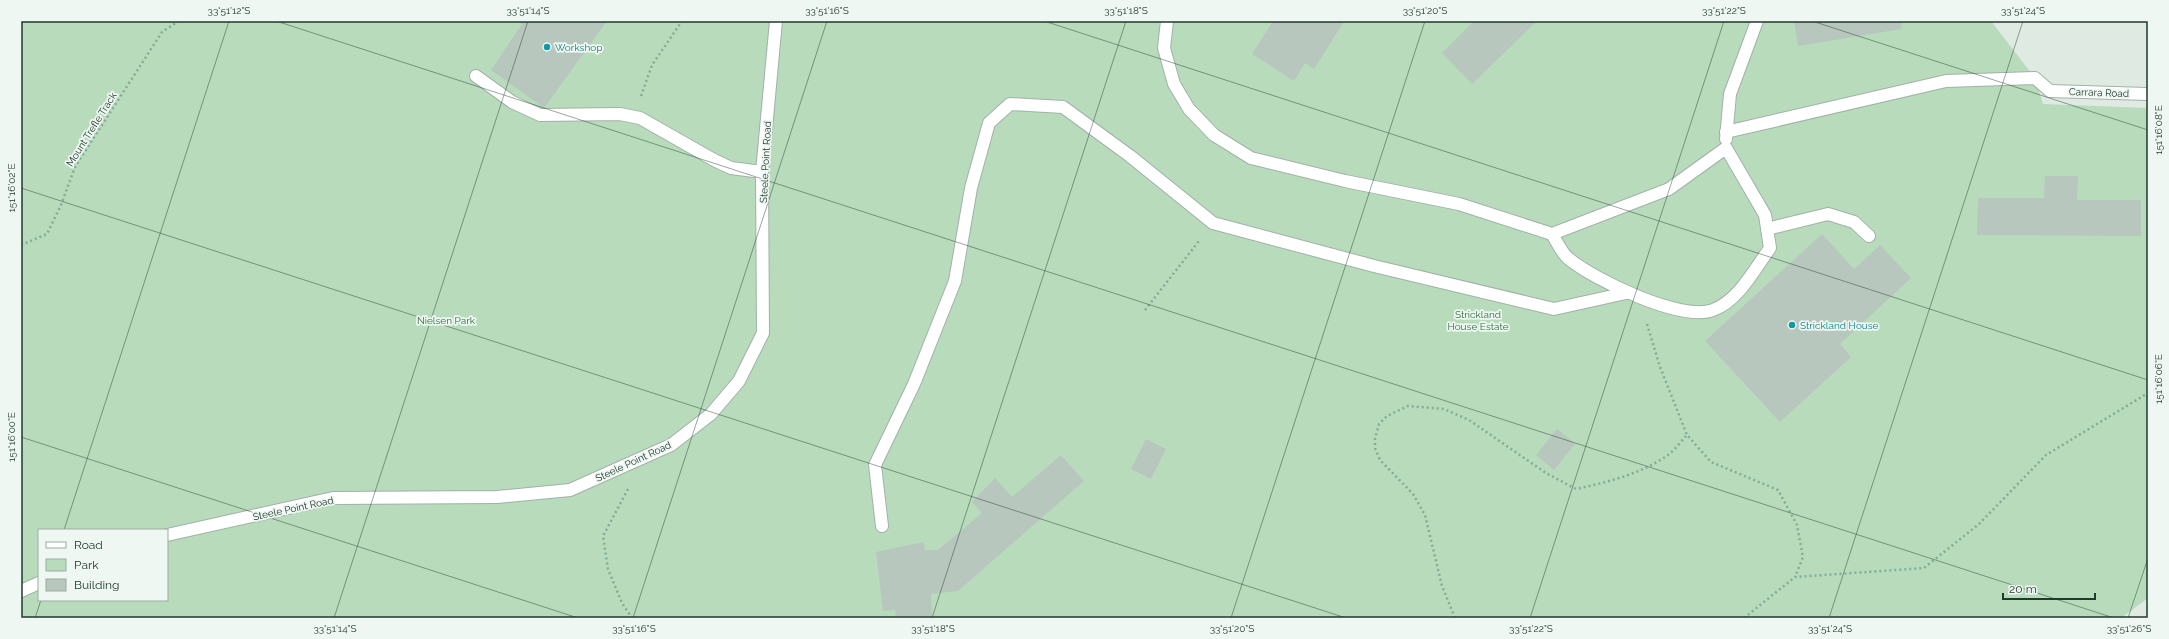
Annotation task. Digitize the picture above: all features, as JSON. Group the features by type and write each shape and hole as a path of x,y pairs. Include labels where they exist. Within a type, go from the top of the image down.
{"street":[{"name":"Steele Point Road","path":"168,535 333,498 497,497 570,490 671,446 711,414 734,386 763,333 762,172 776,21"},
{"path":"1167,21 1164,48 1174,84 1189,109 1214,135 1251,158 1345,181 1459,204 1552,234 1669,189 1726,148"},
{"path":"1552,234 1568,259 1626,293 1684,311 1712,310 1733,298 1770,248 1765,215 1726,148 1730,94 1757,21"},
{"path":"476,76 512,102 540,116 620,114 640,118 730,168 762,172"},
{"name":"Carrara Road","path":"1726,132 1946,81 2035,78 2050,91 2148,94"},
{"path":"882,526 875,464 914,384 955,281 971,188 989,123 1010,104 1063,107 1130,156 1213,223 1374,266 1554,309 1626,293"},
{"path":"1767,229 1828,214 1854,222 1869,236"},
{"path":"21,591 38,583"}],"path":[{"name":"Mount Trefle Track","path":"21,245 47,234 61,205 75,167 162,32 179,21"},
{"path":"640,118 640,101 652,65 682,21"},
{"path":"1145,310 1213,223"},
{"path":"1626,293 1643,312 1660,367 1687,435 1711,462 1778,490 1797,525 1803,557 1795,577 1744,618"},
{"path":"1795,577 1924,568 1979,524 2046,455 2148,393"},
{"path":"1455,618 1442,586 1425,515 1413,494 1380,460 1375,448 1375,438 1379,424 1387,416 1408,406 1444,408 1469,420 1546,473 1576,489 1618,479 1647,466 1668,454 1687,435"},
{"path":"631,482 626,495 603,536 608,569 622,603 632,618"}],"green space":[{"name":"Strickland House Estate","path":"21,21 1991,21 2035,78 2043,104 2148,108 2148,598 2121,618 21,618"}],"building":[{"name":"Workshop","path":"518,21 607,21 544,108 491,70 522,24"},
{"path":"1273,21 1341,21 1343,23 1314,69 1305,63 1294,81 1252,54"},
{"path":"1474,21 1537,21 1472,84 1442,53"},
{"path":"1794,21 1901,21 1902,29 1798,46"},
{"path":"2045,176 2078,176 2077,200 2141,200 2141,236 1977,235 1978,198 2044,198"},
{"name":"Strickland House","path":"1822,234 1854,269 1880,245 1911,278 1840,344 1851,357 1780,422 1705,341"},
{"path":"1557,429 1575,444 1554,470 1536,455"},
{"path":"1146,439 1166,449 1151,479 1131,469"},
{"path":"1061,455 1084,481 958,591 931,594 932,618 896,618 895,610 883,611 876,552 924,542 925,550 938,550 982,513 972,502 995,478 1012,497"}],"place":[{"name":"Workshop","path":"547,47"},
{"name":"Strickland House","path":"1792,325"}],"park label":[{"name":"Nielsen Park","path":"446,320"}]}
